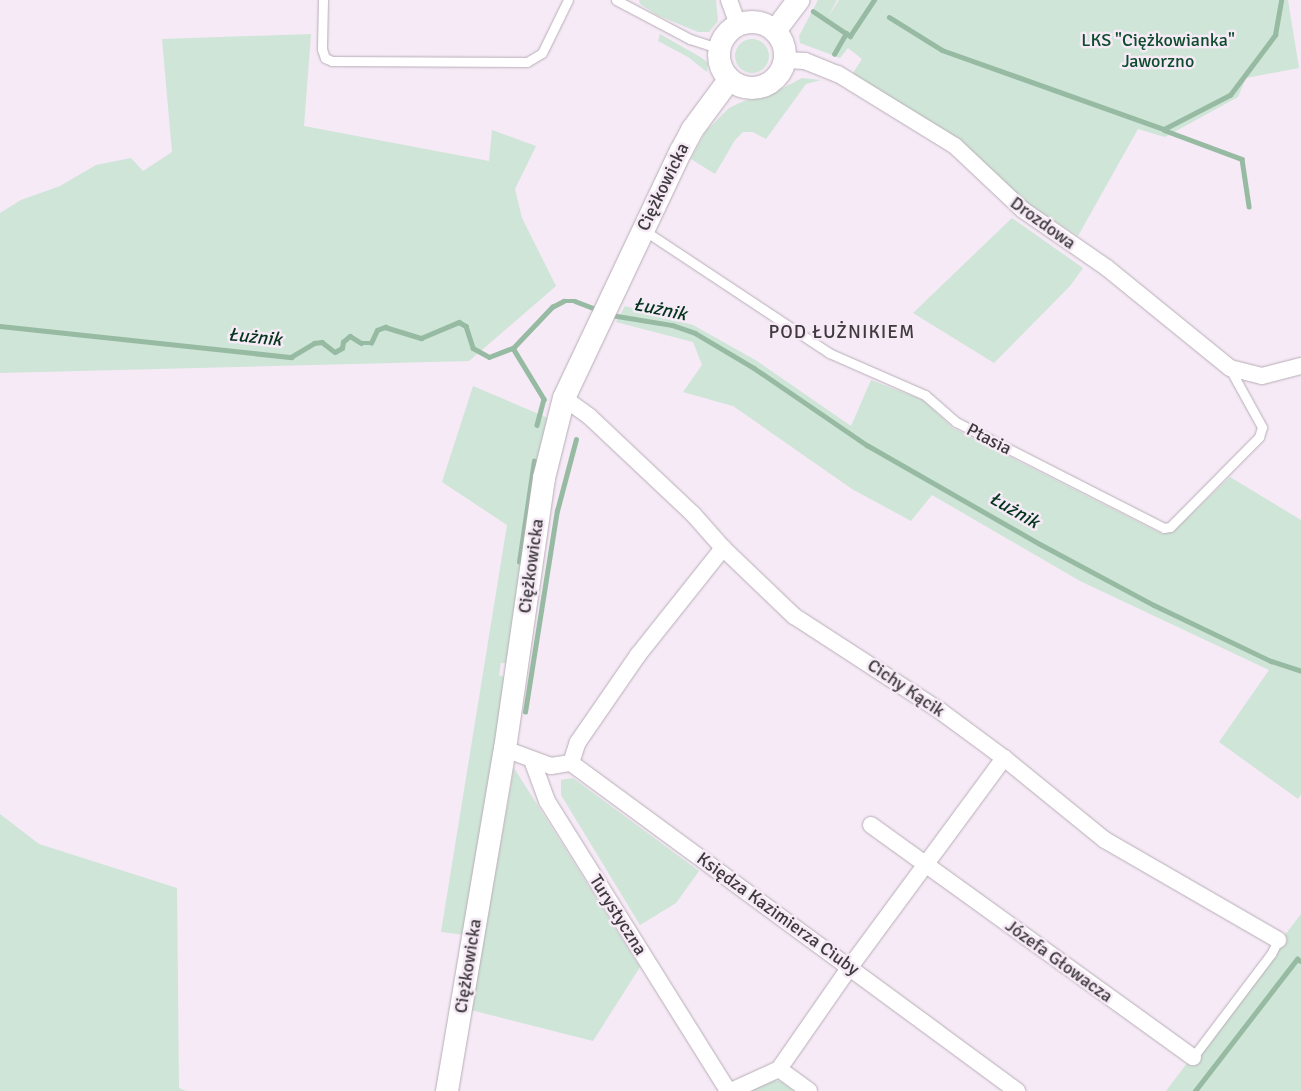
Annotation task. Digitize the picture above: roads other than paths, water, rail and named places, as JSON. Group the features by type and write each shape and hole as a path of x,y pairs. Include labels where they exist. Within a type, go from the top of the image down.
{"street":[{"path":"729,0 738,24"},
{"path":"775,31 798,0"},
{"path":"758,22 775,31 782,40 785,60 776,77 760,87 741,87 729,80 720,64 718,48 728,31 738,24 758,22"},
{"name":"Drozdowa","path":"785,60 805,61 838,74 955,146 986,179 1022,210 1107,268 1230,368 1262,376 1301,366"},
{"name":"Ciężkowicka","path":"447,1091 505,749 544,478 564,398 602,312 692,130 729,80"},
{"name":"Cichy Kącik","path":"564,398 590,417 693,514 723,548 794,616 940,710 1004,758 1105,840 1278,940"},
{"path":"505,749 551,766 571,763 578,742 638,655 723,548"},
{"path":"730,1091 779,1069 850,967 1004,758"},
{"name":"Turystyczna","path":"532,760 547,801 730,1091"},
{"name":"Księdza Kazimierza Ciuby","path":"571,763 1017,1091"},
{"name":"Józefa Głowacza","path":"871,824 1193,1057"},
{"path":"779,1069 809,1091"}],"lane":[{"path":"323,0 322,49 325,58 332,61 518,62 535,59 542,53 568,0"},
{"path":"616,0 690,39 718,48"},
{"name":"Ptasia","path":"643,229 829,354 925,395 956,422 1164,528 1170,527 1259,437 1262,427 1230,368"},
{"path":"1193,1057 1271,954 1278,940"}],"waterway":[{"path":"813,11 850,36 874,0"},
{"path":"889,17 942,50 1164,129 1230,95 1275,35 1281,0"},
{"path":"834,54 846,33"},
{"path":"1164,130 1242,159 1249,206"},
{"name":"Łużnik","path":"0,326 291,357 314,343 322,342 335,352 342,348 343,342 350,336 361,343 371,343 377,330 385,327 421,338 459,322 466,326 473,348 489,357 513,348 552,307 564,301 575,301 599,310"},
{"name":"Łużnik","path":"611,315 672,325 695,333 754,368 867,445 1040,544 1154,605 1271,661 1301,671"},
{"path":"513,348 544,399 537,425"},
{"path":"525,712 557,511 576,439"},
{"path":"519,562 534,461"},
{"path":"1195,1091 1297,959 1301,961"}],"district":[{"name":"POD ŁUŻNIKIEM","path":"842,333"}],"park label":[{"name":"LKS \"Ciężkowianka\" Jaworzno","path":"1158,51"}]}
